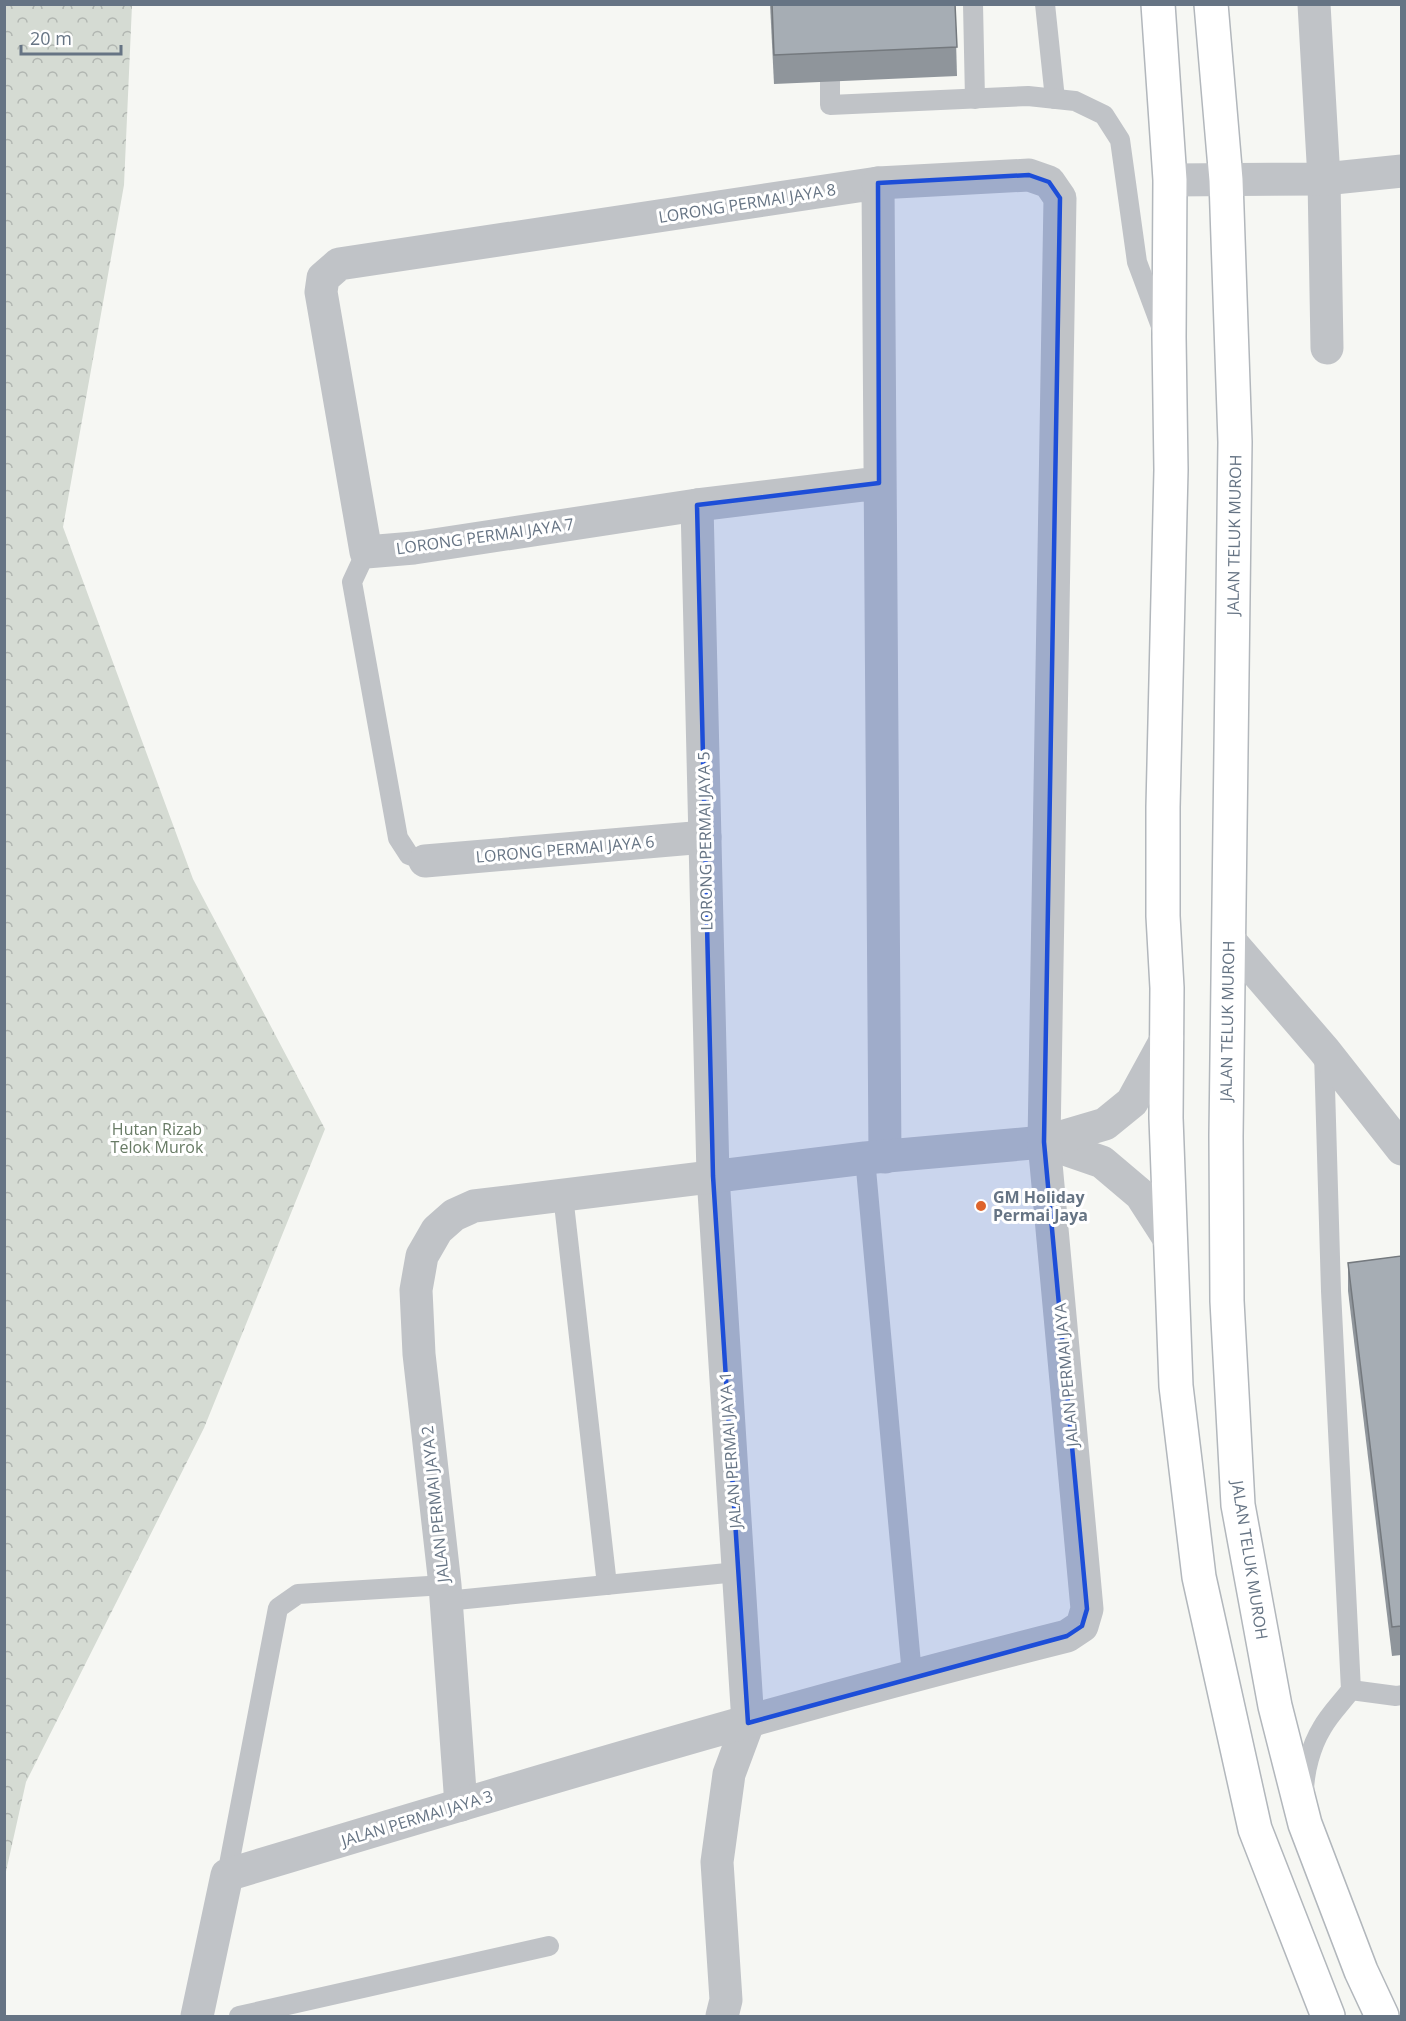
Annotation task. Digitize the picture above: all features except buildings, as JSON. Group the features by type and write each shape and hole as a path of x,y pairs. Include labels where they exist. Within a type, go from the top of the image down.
{"main road":[{"path":"1158,4 1170,180 1171,470 1163,807 1166,1118 1176,1386 1199,1577 1255,1829 1328,2016"},
{"name":"JALAN TELUK MUROH","path":"1211,4 1226,180 1235,442 1226,1136 1227,1301 1238,1505 1275,1706 1305,1824 1361,1971 1382,2016"}],"street":[{"path":"1314,4 1324,179 1327,348"},
{"path":"1170,180 1324,179 1401,171"},
{"name":"LORONG PERMAI JAYA 8","path":"366,552 321,292 323,278 339,264 878,183 1029,175 1049,182 1060,198 1044,1142"},
{"path":"875,1157 879,483 878,183"},
{"name":"LORONG PERMAI JAYA 7","path":"366,552 414,548 697,505 879,483"},
{"name":"LORONG PERMAI JAYA 5","path":"697,505 713,1176"},
{"name":"LORONG PERMAI JAYA 6","path":"425,861 705,837"},
{"path":"1229,940 1324,1050 1401,1149"},
{"path":"563,1196 875,1157 1044,1142 1105,1124 1132,1102 1167,1038"},
{"path":"1044,1142 1102,1162 1141,1195 1170,1240"},
{"name":"JALAN PERMAI JAYA","path":"1044,1142 1087,1609"},
{"name":"JALAN PERMAI JAYA 1","path":"713,1176 748,1723"},
{"name":"JALAN PERMAI JAYA 2","path":"460,1805 445,1593 419,1354 416,1290 422,1256 437,1230 454,1215 474,1206 563,1196"},
{"name":"JALAN PERMAI JAYA 3","path":"227,1875 460,1805 912,1675 1067,1636 1082,1626 1087,1609"},
{"path":"722,2016 726,2000 717,1862 729,1774 748,1723"},
{"path":"197,2016 227,1875"}],"lane":[{"path":"973,4 975,99"},
{"path":"1045,4 1054,99"},
{"path":"830,81 830,105 1028,96 1075,101 1104,115 1120,140 1137,262 1169,349"},
{"path":"366,552 352,582 398,838 409,855 425,861"},
{"path":"1305,1824 1304,1783 1312,1751 1322,1728 1351,1690 1331,1291 1324,1050"},
{"path":"875,1157 912,1675"},
{"path":"563,1196 607,1585"},
{"path":"227,1875 278,1608 298,1594 445,1593 607,1585 737,1572"},
{"path":"1351,1690 1401,1695"},
{"path":"239,2016 549,1946"}],"highlighted area":[{"path":"1029,175 1049,182 1060,198 1044,1142 1087,1609 1082,1626 1067,1636 748,1723 713,1176 697,505 879,483 878,183"}],"green space":[{"name":"Hutan Rizab Telok Murok","path":"5,4 132,5 124,185 63,527 193,879 325,1129 204,1428 26,1782 5,1876"}],"place":[{"name":"GM Holiday Permai Jaya","path":"981,1206"}]}
